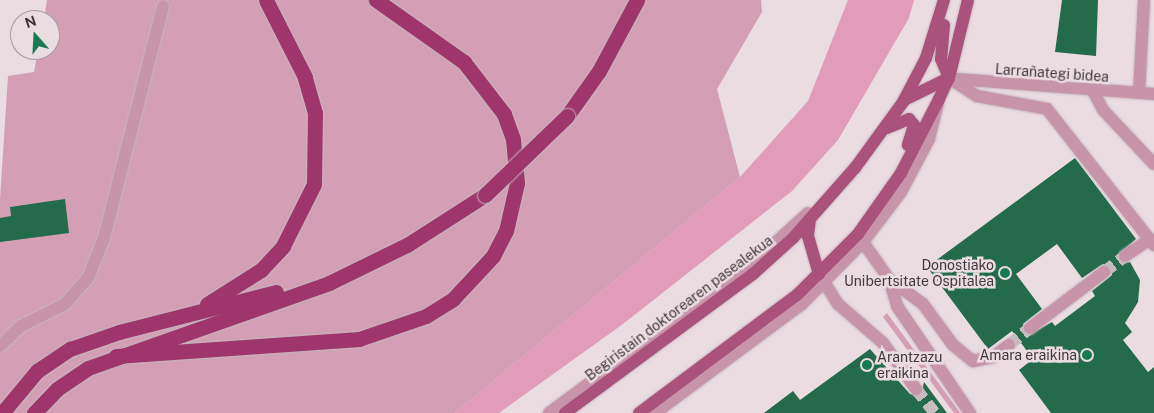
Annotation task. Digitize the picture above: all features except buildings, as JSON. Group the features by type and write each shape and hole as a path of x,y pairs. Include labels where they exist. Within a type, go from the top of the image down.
{"highway":[{"path":"180,316 228,293 261,270 283,246 314,184 315,114 305,76 266,0"},
{"path":"116,356 359,339 426,316 453,299 493,256 506,231 517,182 513,139 504,114 464,62 376,0"},
{"path":"34,413 72,378 116,356 274,303 380,258 485,195 567,116 604,64 637,0"},
{"path":"2,413 37,371 70,350 180,316 326,278 380,258"}],"main road":[{"name":"Begiristain doktorearen pasealekua","path":"946,0 941,59 949,78"},
{"name":"Begiristain doktorearen pasealekua","path":"565,413 753,274 810,219 855,168 884,130 902,102 926,58 946,0"},
{"path":"639,413 822,279 860,238 901,173 949,78 968,0"},
{"path":"902,102 949,78"},
{"path":"884,130 901,120 914,125 901,173"},
{"path":"810,219 808,236 822,279"}],"street":[{"path":"1139,92 1144,0"},
{"path":"0,346 21,326 65,304 88,278 104,238 163,6"},
{"name":"Larrañategi bidea","path":"949,78 1092,91 1154,94"},
{"path":"949,78 977,96 1046,109 1152,242 1125,256"},
{"path":"1092,91 1103,110 1154,164"},
{"path":"939,100 929,139 901,192 860,238 889,279 923,304 954,345 973,361 993,357 1009,345"},
{"path":"549,413 762,254 855,168"},
{"path":"901,173 901,192"},
{"path":"1030,328 1104,272"},
{"path":"655,413 822,279 853,318 883,343 916,388"},
{"path":"889,279 897,306 970,413"}],"shaded area":[{"path":"47,0 761,0 762,12 717,89 740,177 455,413 0,413 0,199 8,76 34,72 36,60 60,60 60,10 46,10"},
{"path":"848,0 914,0 909,18 838,140 792,191 623,324 499,413 455,413 740,177 808,101"},
{"path":"887,313 960,413 954,413 883,317"}],"tunnel":[{"path":"1104,272 1125,256"},
{"path":"1009,345 1030,328"},
{"path":"916,389 935,413"}],"place":[{"name":"Donostiako Unibertsitate Ospitalea","path":"1005,273"},
{"name":"Amara eraikina","path":"1087,355"},
{"name":"Arantzazu eraikina","path":"867,365"}]}
